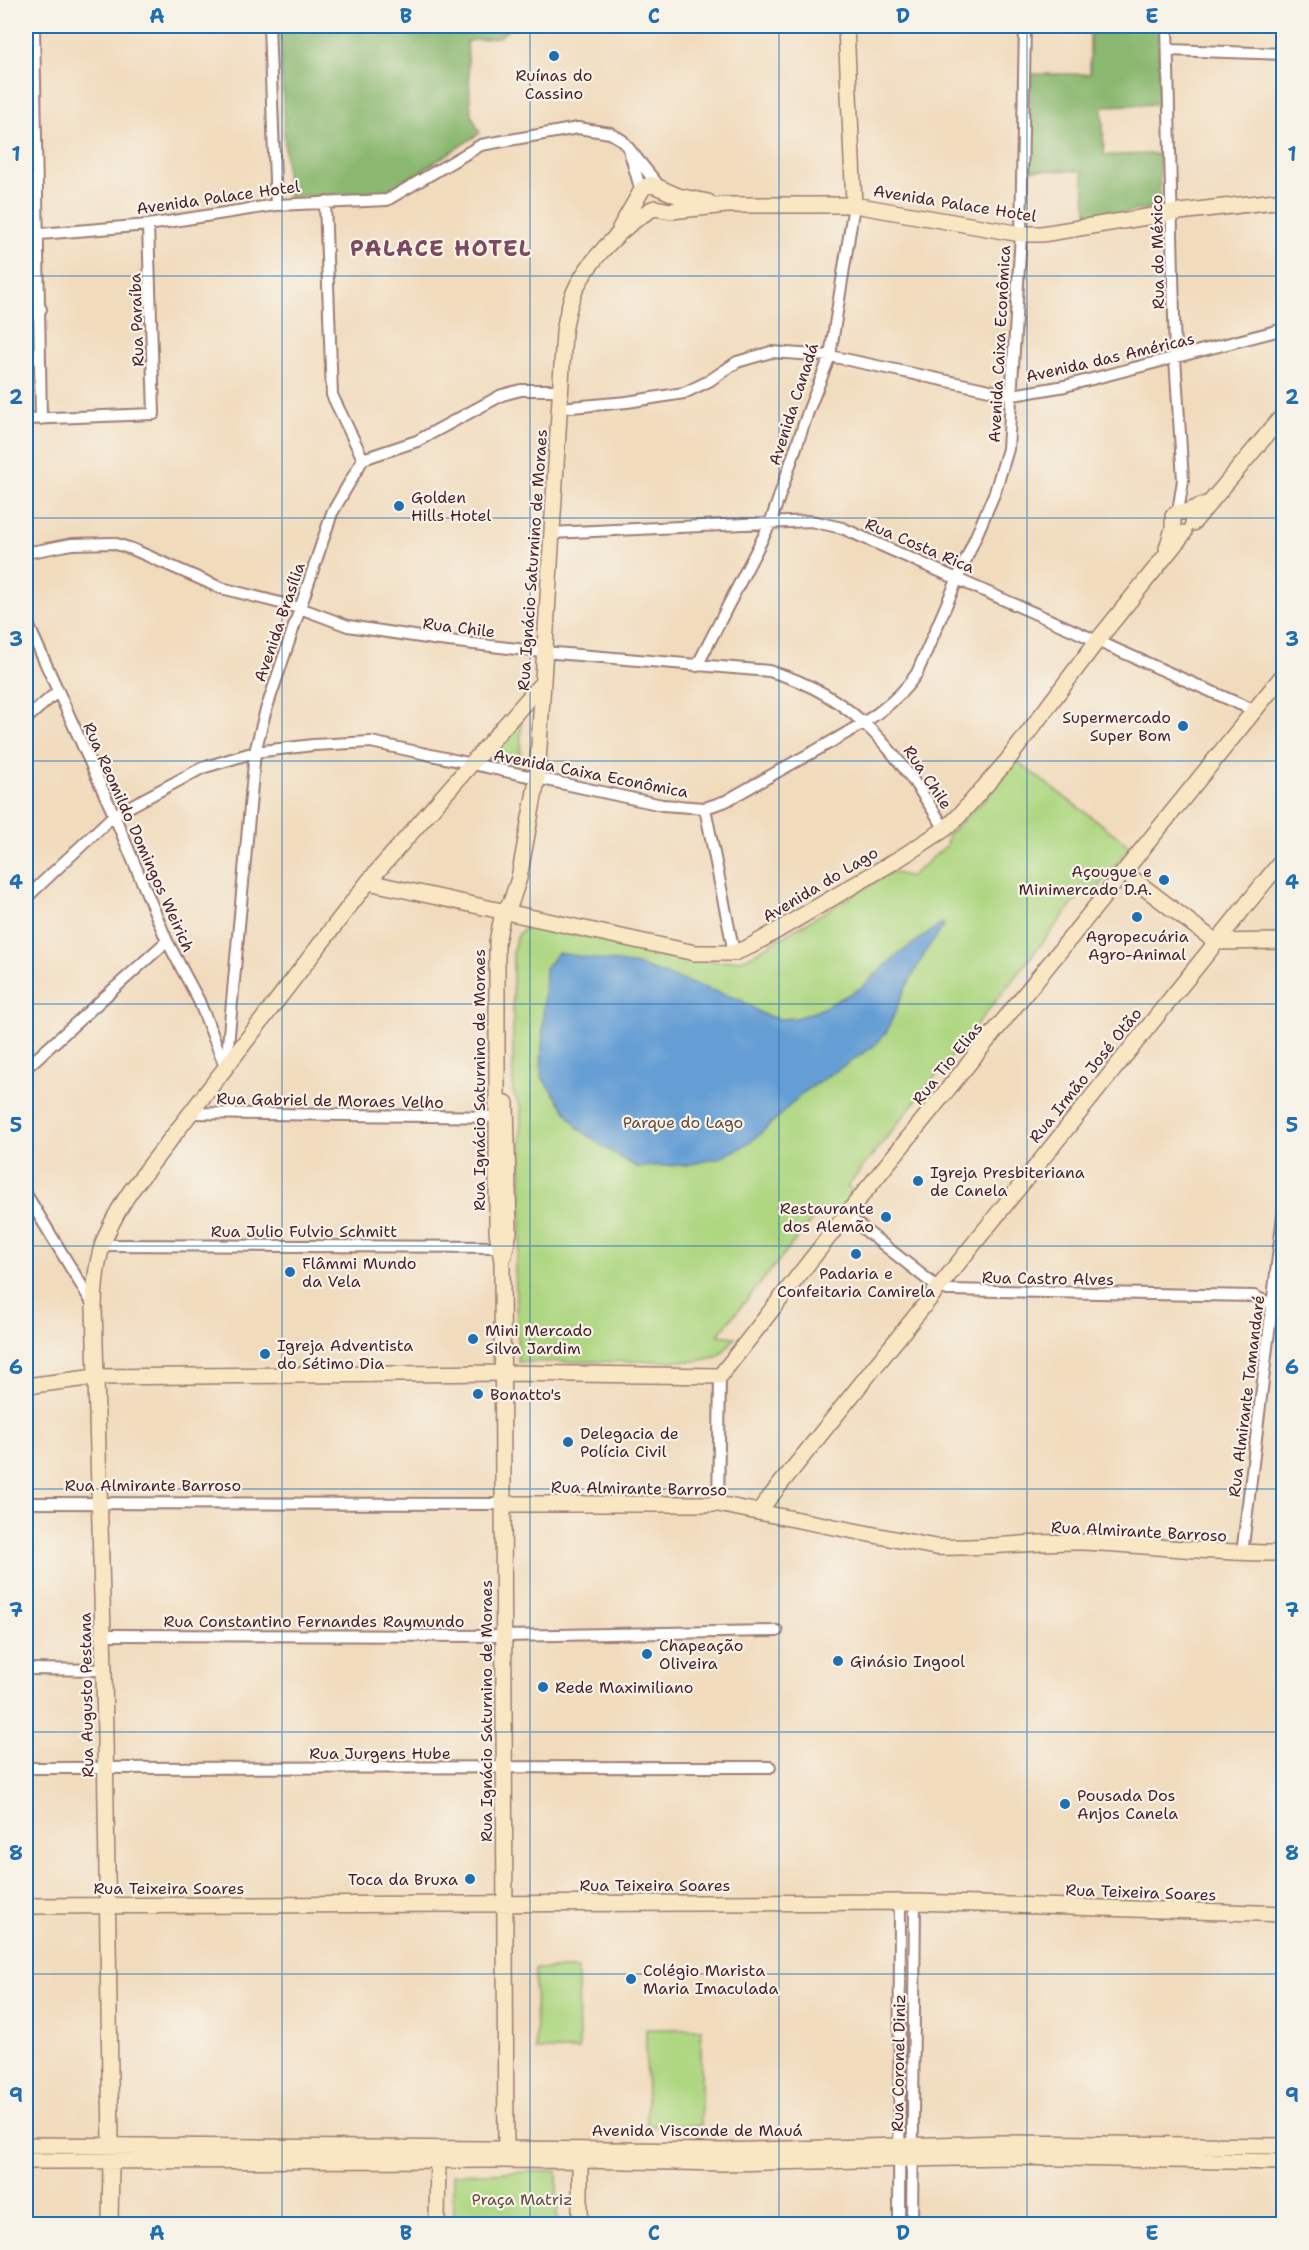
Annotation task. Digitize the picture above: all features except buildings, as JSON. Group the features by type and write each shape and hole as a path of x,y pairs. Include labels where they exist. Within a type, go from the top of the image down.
{"street":[{"path":"26,419 41,419 40,234 34,26"},
{"path":"269,26 276,205"},
{"name":"Avenida Canadá","path":"697,666 770,524 809,409 830,356 854,205 846,26"},
{"name":"Avenida Caixa Econômica","path":"26,898 114,815 202,768 255,752 313,745 371,742 471,766 662,805 705,808 726,801 864,723 892,703 911,681 1003,470 1008,449 1021,234 1025,26"},
{"name":"Rua do México","path":"1167,26 1175,358 1183,480 1189,517"},
{"path":"1168,50 1284,54"},
{"name":"Avenida Palace Hotel","path":"40,234 148,225 276,205 387,200 481,145 554,130 596,129 610,133 630,150 661,187 690,199 727,205"},
{"path":"630,150 642,203 654,208 664,201 661,187 651,184 640,193"},
{"name":"Rua Ignácio Saturnino de Moraes","path":"506,2154 501,1050 508,909 522,868 537,780 550,533 564,332 573,293 617,234 640,193"},
{"name":"Avenida Palace Hotel","path":"654,208 672,211 727,205 854,205 1021,234 1042,234 1172,213 1284,200"},
{"path":"325,202 332,395 363,459 417,441 502,395 521,390 560,390"},
{"name":"Rua Ignácio Saturnino de Moraes","path":"617,234 654,208"},
{"name":"Rua Paraíba","path":"41,419 154,414 148,225"},
{"path":"26,309 41,309"},
{"name":"Avenida das Américas","path":"560,408 627,402 684,393 709,381 736,362 771,352 830,356 1013,394 1065,386 1284,329"},
{"name":"Avenida do Lago","path":"368,882 508,909 695,953 734,953 751,946 945,829 999,770 1097,641 1164,559 1189,517 1284,414"},
{"name":"Avenida Brasília","path":"226,1067 255,752 265,713 332,513 363,459"},
{"path":"1183,480 1189,517"},
{"name":"Rua Costa Rica","path":"550,533 812,521 842,528 1253,710"},
{"name":"Rua Chile","path":"26,553 72,544 113,543 221,588 300,608 348,626 543,652 769,671 787,676 833,700 864,723 898,758 945,829"},
{"name":"Rua Reomildo Domingos Weirich","path":"26,620 114,815 167,941 199,1001 226,1067"},
{"name":"Rua Tio Elias","path":"720,1376 846,1215 1284,674"},
{"path":"100,1245 130,1192 368,882 542,683"},
{"path":"26,719 57,692"},
{"path":"705,808 734,953"},
{"name":"Rua Irmão José Otão","path":"758,1512 1284,858"},
{"path":"1125,873 1216,942 1284,941"},
{"path":"26,1068 167,941"},
{"name":"Rua Gabriel de Moraes Velho","path":"189,1113 501,1117"},
{"path":"26,1194 94,1306"},
{"name":"Rua Almirante Tamandaré","path":"1242,1554 1279,1307 1284,1207"},
{"name":"Rua Castro Alves","path":"846,1215 937,1287 948,1290 1254,1296 1279,1307"},
{"name":"Rua Julio Fulvio Schmitt","path":"100,1245 502,1252"},
{"name":"Rua Augusto Pestana","path":"100,1245 96,1266 94,1306 106,1767 110,2224"},
{"path":"26,1386 96,1377 501,1373 720,1376 718,1504"},
{"name":"Rua Almirante Barroso","path":"26,1503 718,1504 935,1547 969,1549 1080,1542 1242,1554 1284,1553"},
{"name":"Rua Constantino Fernandes Raymundo","path":"103,1635 504,1636 777,1631"},
{"path":"26,1669 104,1670"},
{"name":"Rua Jurgens Hube","path":"26,1768 770,1767"},
{"name":"Rua Teixeira Soares","path":"26,1906 908,1902 1284,1914"},
{"name":"Rua Coronel Diniz","path":"898,2224 913,2055 914,2002 908,1902"},
{"name":"Rua Coronel Diniz","path":"908,1902 899,2002 898,2056 904,2152 912,2224"},
{"path":"899,2002 914,2002"},
{"path":"898,2056 913,2055"},
{"name":"Avenida Visconde de Mauá","path":"26,2145 111,2153 580,2154 723,2163 904,2152 1161,2151 1224,2145 1284,2146"},
{"path":"1223,2161 1224,2145"},
{"name":"Avenida Visconde de Mauá","path":"1161,2151 1223,2161 1284,2162"},
{"name":"Avenida Visconde de Mauá","path":"26,2161 111,2153"},
{"path":"580,2154 580,2224"},
{"path":"437,2224 438,2155"}],"green space":[{"path":"280,26 513,26 499,37 467,41 471,114 480,133 397,187 383,192 287,197"},
{"path":"1090,26 1159,26 1159,104 1102,106 1104,155 1159,154 1160,207 1088,218 1082,171 1028,170 1031,74 1090,74"},
{"path":"522,707 520,762 483,757"},
{"name":"Parque do Lago","path":"1015,760 1130,846 1093,895 1081,894 847,1187 856,1192 839,1211 820,1210 718,1335 736,1337 719,1356 698,1361 518,1362 515,1265 521,1243 521,1108 513,1092 513,951 519,934 534,926 718,962 745,959 892,872 910,877 946,846 948,835 991,793"},
{"path":"535,1969 578,1969 579,2050 536,2050"},
{"path":"646,2029 701,2029 701,2126 647,2126"},
{"name":"Praça Matriz","path":"557,2171 557,2224 453,2224 453,2174"}],"water":[{"name":"Parque do Lago","path":"942,923 944,926 929,946 904,991 887,1031 874,1046 804,1092 757,1137 722,1157 688,1165 636,1167 578,1128 541,1076 545,968 558,953 637,965 741,1000 762,1014 778,1019 796,1018 817,1011 861,988 896,956"}],"place":[{"name":"Ruínas do Cassino","path":"554,56"},
{"name":"Golden Hills Hotel","path":"399,506"},
{"name":"Supermercado Super Bom","path":"1183,726"},
{"name":"Açougue e Minimercado D.A.","path":"1164,880"},
{"name":"Agropecuária Agro-Animal","path":"1137,917"},
{"name":"Igreja Presbiteriana de Canela","path":"918,1181"},
{"name":"Restaurante dos Alemão","path":"886,1217"},
{"name":"Padaria e Confeitaria Camirela","path":"856,1254"},
{"name":"Flâmmi Mundo da Vela","path":"290,1272"},
{"name":"Mini Mercado Silva Jardim","path":"473,1339"},
{"name":"Igreja Adventista do Sétimo Dia","path":"265,1354"},
{"name":"Bonatto's","path":"478,1394"},
{"name":"Delegacia de Polícia Civil","path":"568,1442"},
{"name":"Chapeação Oliveira","path":"647,1654"},
{"name":"Ginásio Ingool","path":"838,1661"},
{"name":"Rede Maximiliano","path":"543,1687"},
{"name":"Pousada Dos Anjos Canela","path":"1065,1804"},
{"name":"Toca da Bruxa","path":"470,1879"},
{"name":"Colégio Marista Maria Imaculada","path":"631,1979"}],"district":[{"name":"PALACE HOTEL","path":"441,248"}]}
